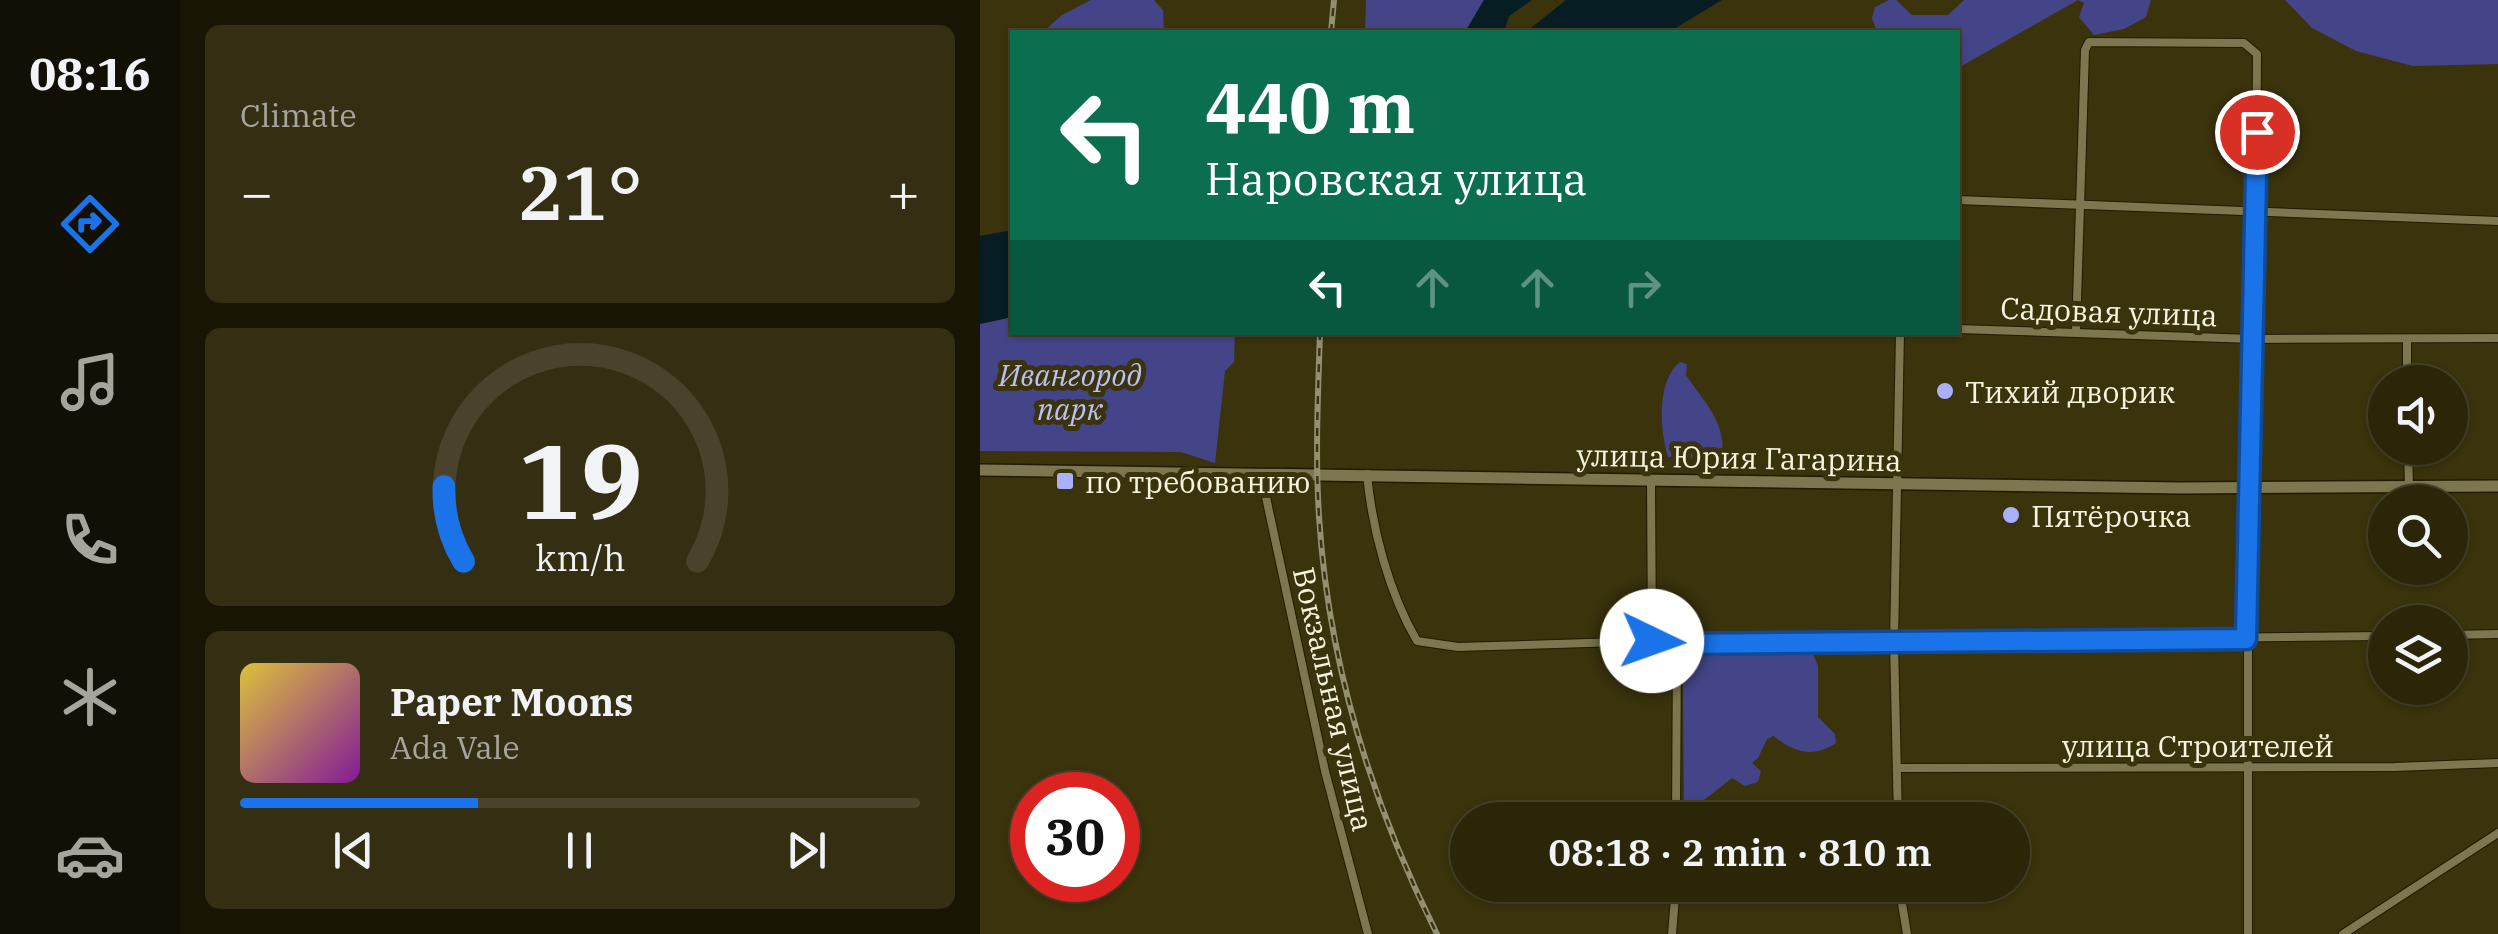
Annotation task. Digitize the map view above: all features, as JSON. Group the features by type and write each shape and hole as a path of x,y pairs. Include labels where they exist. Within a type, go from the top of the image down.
{"street":[{"path":"2076,332 2084,50 2089,42 2244,43 2257,54 2246,639 2248,934"},
{"path":"1960,200 2498,221"},
{"name":"Садовая улица","path":"1960,329 2253,339 2498,338"},
{"path":"1898,802 1894,642 1900,335"},
{"path":"2407,339 2408,365"},
{"name":"улица Юрия Гагарина","path":"980,470 2368,488"},
{"name":"Вокзальная улица","path":"1261,474 1325,771 1368,934"},
{"path":"1366,474 1383,554 1406,622 1417,641 1458,648 1652,641 1677,644 2368,636"},
{"path":"1651,481 1652,641"},
{"name":"улица Юрия Гагарина","path":"2468,487 2498,486"},
{"path":"2468,635 2498,634"},
{"path":"1676,802 1677,644"},
{"name":"улица Строителей","path":"1898,768 2395,767 2498,763"},
{"path":"2343,934 2498,832"},
{"path":"1672,934 1675,902"},
{"path":"1902,902 1907,934"}],"green space":[{"path":"1091,0 1154,0 1163,10 1164,30 1045,30 1062,15"},
{"path":"1366,0 1484,0 1466,30 1365,30"},
{"path":"1896,0 1912,15 1948,15 1964,0 2078,0 1960,67 1960,30 1876,30 1872,18 1875,7"},
{"path":"2078,0 2151,0 2146,17 2124,29 2094,35 2079,17 2084,3"},
{"path":"2285,0 2498,0 2498,64 2413,66 2356,51 2312,28"},
{"name":"Ивангород парк","path":"1010,317 1010,335 1235,335 1234,362 1225,371 1215,463 1181,452 980,451 980,324"},
{"path":"1680,362 1687,364 1686,375 1719,426 1721,464 1713,467 1686,456 1668,457 1662,407 1667,381"},
{"path":"1762,647 1812,651 1818,666 1818,717 1835,734 1836,743 1812,752 1789,746 1774,736 1767,739 1752,763 1761,771 1758,782 1745,786 1732,778 1702,802 1684,802 1683,680 1690,655"}],"water":[{"path":"1484,0 1532,0 1509,16 1505,30 1466,30"},
{"path":"1566,0 1722,0 1672,30 1528,30"},
{"path":"1010,230 1010,317 980,324 980,236"}],"railway":[{"path":"1331,30 1334,0"},
{"path":"1320,335 1318,493 1332,625 1373,783 1437,934"}],"place":[{"name":"Тихий дворик","path":"1945,391"},
{"name":"по требованию","path":"1065,481"},
{"name":"Пятёрочка","path":"2011,515"}],"route":[{"path":"1652,641 1677,644 2246,639 2257,132"}]}
